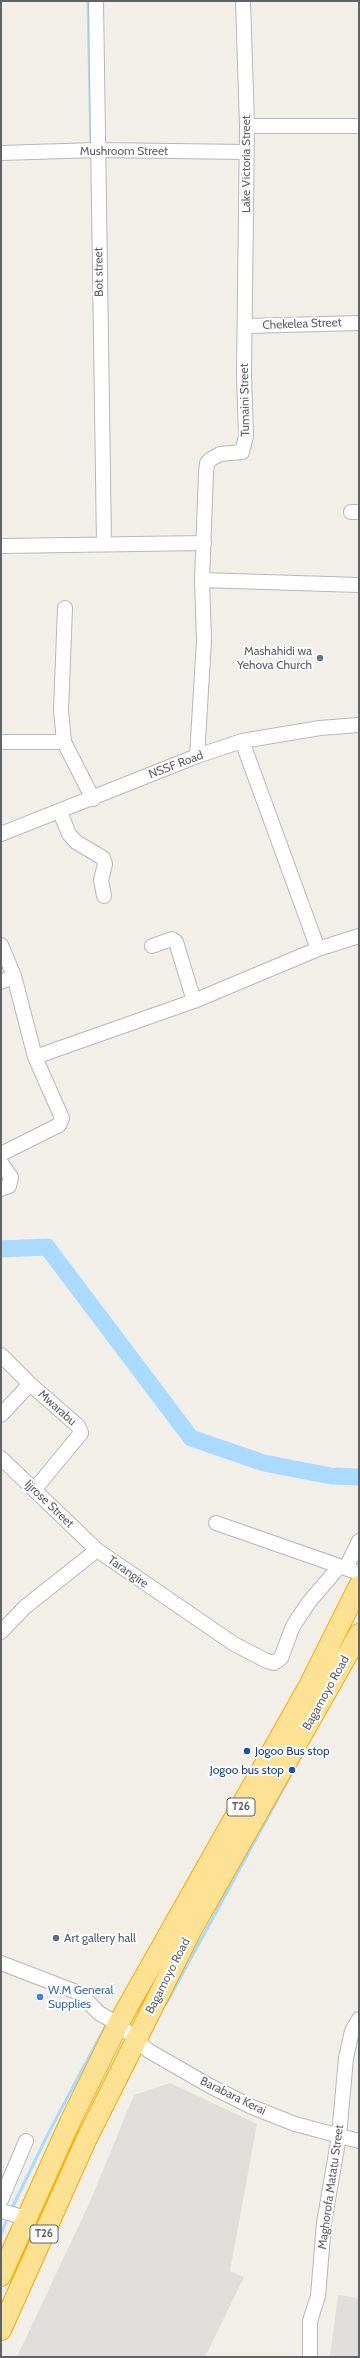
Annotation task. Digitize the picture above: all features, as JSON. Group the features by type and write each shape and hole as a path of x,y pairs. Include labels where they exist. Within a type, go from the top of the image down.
{"highway":[{"name":"Bagamoyo Road","path":"1,2276 26,2218 118,2024 309,1686 359,1586"},
{"name":"Bagamoyo Road","path":"1,2330 84,2145 135,2040 193,1927 359,1634"}],"street":[{"name":"Bot street","path":"96,1 96,150 104,543"},
{"name":"Lake Victoria Street","path":"243,1 247,126 246,326"},
{"path":"247,126 359,126"},
{"name":"Mushroom Street","path":"1,152 96,150 247,152"},
{"name":"Chekelea Street","path":"246,326 359,323"},
{"name":"Tumaini Street","path":"198,756 204,641 202,580 207,463 220,454 242,452 245,446 246,326"},
{"path":"1,546 104,543 204,543"},
{"path":"202,580 359,585"},
{"path":"65,608 61,710 64,742 93,799"},
{"name":"NSSF Road","path":"1,834 93,799 198,756 242,742 320,728 359,725"},
{"path":"1,742 64,742"},
{"path":"242,742 318,949"},
{"path":"60,812 69,834 76,842 103,858 105,864 101,880 104,896"},
{"path":"35,1057 194,1001 318,949 359,936"},
{"path":"152,946 172,939 176,942 194,1001"},
{"path":"1,945 14,976 35,1057 60,1113 61,1122 1,1154"},
{"path":"1,982 14,976"},
{"path":"1,1163 11,1177 9,1186 1,1189"},
{"name":"Mwarabu","path":"1,1354 30,1384 78,1426 81,1433 35,1489"},
{"name":"Mwarabu","path":"1,1415 30,1384"},
{"name":"Ijjrose Street","path":"1,1458 97,1550"},
{"path":"216,1523 359,1573"},
{"path":"342,1567 359,1541"},
{"name":"Tarangire","path":"1,1632 25,1607 97,1550 234,1644 267,1661 274,1662 281,1658 293,1626 308,1602 342,1567"},
{"name":"Barabara Kerai","path":"1,1963 79,1993 100,2013 118,2024 135,2040 210,2086 252,2107 295,2124 359,2141"},
{"name":"Maghorofa Matatu Street","path":"310,2357 310,2321 318,2296 324,2223 338,2136 346,2058 352,2031 359,2019"},
{"path":"1,2200 26,2141"},
{"path":"1,2211 26,2218"}],"shaded area":[{"path":"170,2083 257,2124 230,2271 244,2277 205,2357 17,2357 89,2204 134,2095"},
{"path":"338,2295 359,2298 359,2357 330,2357"}],"waterway":[{"path":"88,1 91,145 93,145"},
{"path":"1,1249 47,1247 191,1438 264,1463 331,1476 359,1477"},
{"path":"166,2004 305,1749"},
{"path":"13,2206 48,2134 106,2025"},
{"path":"1,2234 6,2222"}],"place":[{"name":"Mashahidi wa Yehova Church","path":"320,658"},
{"name":"Jogoo Bus stop","path":"247,1751"},
{"name":"Jogoo bus stop","path":"292,1770"},
{"name":"Art gallery hall","path":"56,1938"},
{"name":"W.M General Supplies","path":"40,1997"}]}
